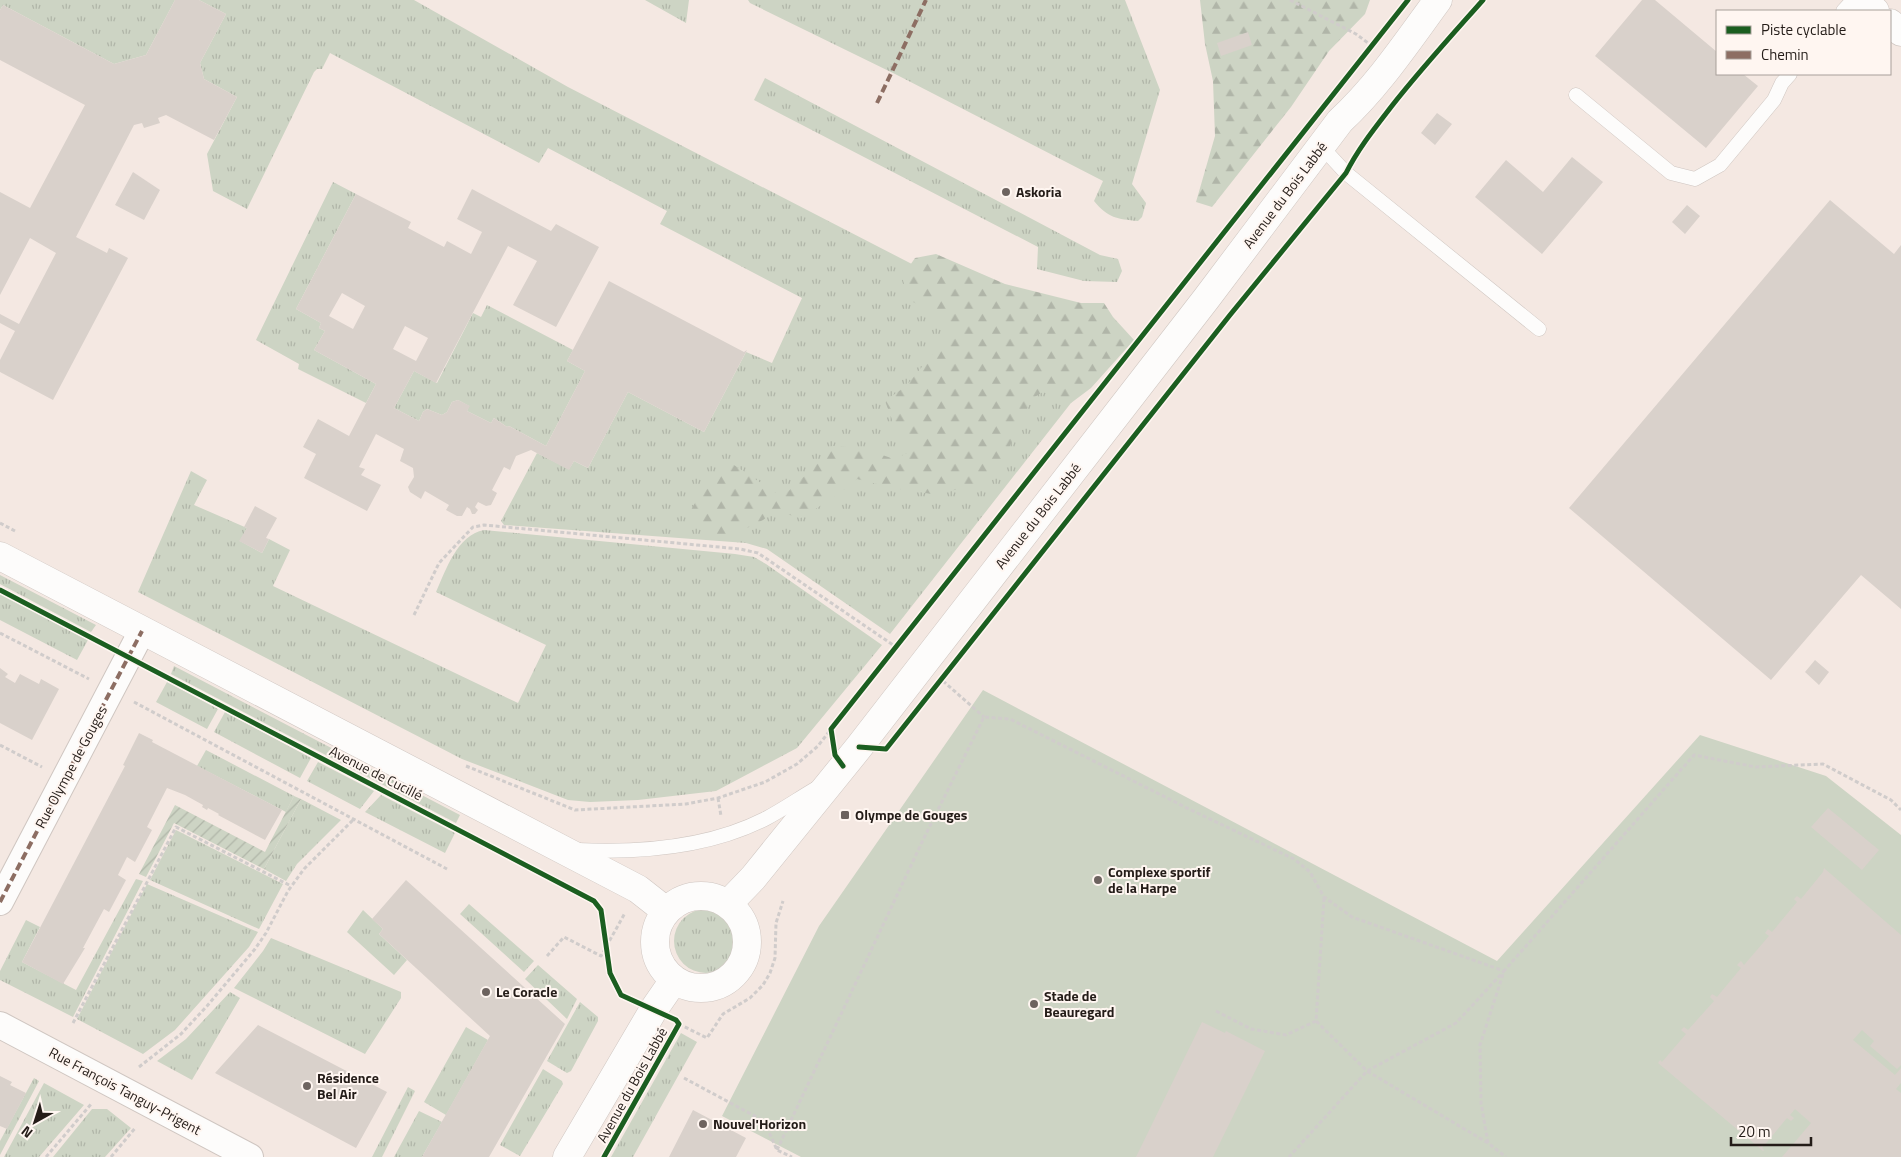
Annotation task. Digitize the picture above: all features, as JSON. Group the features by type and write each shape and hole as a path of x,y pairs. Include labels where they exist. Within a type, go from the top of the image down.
{"street":[{"name":"Avenue du Bois Labbé","path":"1340,121 1349,101 1423,0"},
{"name":"Avenue du Bois Labbé","path":"728,904 753,878 840,771 1200,307 1340,121 1358,104 1392,64 1438,0"},
{"path":"1861,0 1874,10"},
{"path":"1891,24 1901,32"},
{"name":"Avenue de Cucillé","path":"0,556 638,889 666,911"},
{"name":"Rue Olympe de Gouges","path":"0,902 142,631"},
{"path":"703,895 716,898 728,904 739,914 746,927 748,942 746,956 739,969 729,980 716,987 701,989 687,986 674,980 661,966 655,949 657,929 666,911 677,902 689,897 703,895"},
{"name":"Avenue du Bois Labbé","path":"567,1157 654,1009 674,980"},
{"name":"Rue François Tanguy-Prigent","path":"0,1025 250,1157"}],"lane":[{"path":"1845,10 1853,0"},
{"path":"1576,95 1672,173 1695,179 1720,165 1774,100 1782,83 1789,75"},
{"path":"1321,146 1346,173 1539,329"},
{"path":"562,850 604,852 660,848 695,843 763,820 840,771"}],"path":[{"path":"1290,0 1356,34 1372,46"},
{"path":"1366,54 1378,38"},
{"path":"0,523 17,532"},
{"path":"414,615 439,563 473,527 484,525 730,548 758,553 896,647"},
{"path":"0,634 111,690 446,869"},
{"path":"890,654 902,639"},
{"path":"935,688 947,673"},
{"path":"941,680 984,717 1010,719 1191,810 1294,859 1310,872 1324,897 1352,917 1504,971"},
{"path":"778,1150 919,849 984,717"},
{"path":"462,764 575,810 662,806 718,798 765,782 797,764 818,746 837,722"},
{"path":"831,729 835,755 840,771"},
{"path":"0,745 65,778"},
{"path":"1289,1157 1367,1072 1456,1023 1694,755 1756,767 1823,764 1892,800 1901,810"},
{"path":"718,798 718,807"},
{"path":"141,1066 181,1034 208,1006 255,948 291,886 304,869 354,819"},
{"path":"73,1023 176,827 291,886"},
{"path":"1324,897 1316,1021 1367,1072 1488,1143 1506,1157"},
{"path":"654,1009 676,1020 678,1026 707,1038 724,1014 750,998 763,985 770,973 775,958 776,923 783,901"},
{"path":"547,956 564,937 601,956 625,913"},
{"path":"605,938 608,960"},
{"path":"1488,1143 1481,1103 1480,1045 1504,971"},
{"path":"1216,1010 1251,1029 1286,1035 1316,1021"},
{"path":"684,1078 764,1121 778,1150 792,1157"},
{"path":"46,1157 88,1107"},
{"path":"111,1157 134,1130"}],"green space":[{"path":"0,0 175,0 146,55 114,64 3,5 0,10"},
{"path":"199,0 414,0 568,87 976,297 1078,394 890,634 767,549 746,543 504,525 501,521 537,453 569,469 574,461 588,468 628,392 704,432 746,352 772,363 802,298 660,224 667,211 548,148 539,163 330,53 322,69 317,69 314,72 247,209 213,191 207,154 237,97 204,79 200,63 226,14"},
{"path":"645,0 689,0 686,23"},
{"path":"748,0 1125,0 1160,90 1132,184 1146,203 1142,217 1138,221 1113,217 1094,201 1103,181 897,75 750,3"},
{"path":"1200,0 1370,0 1365,14 1329,51 1291,107 1212,207 1196,202 1215,136 1213,81 1205,44"},
{"path":"765,78 1100,255 1118,259 1122,271 1117,282 1084,281 1037,269 1038,247 754,100"},
{"path":"333,182 356,194 296,309 321,323 319,328 325,331 314,350 376,384 366,403 298,369 299,364 256,340"},
{"path":"936,254 1005,284 1081,303 1104,303 1113,317 1134,340 1091,388 1071,403 1043,392 1033,398 1019,424 998,475 938,495 893,488 857,479 836,496 801,518 775,511 763,520 725,539 709,533 691,510 707,482 728,461 782,497 814,467 832,446 862,448 894,459 912,451 895,427 885,401 906,386 951,332 937,314 909,300 902,277 915,258"},
{"path":"487,305 573,350 567,361 585,371 546,446 509,426 507,427 494,418 491,423 467,411 469,406 458,400 452,402 447,412 442,415 427,409 423,412 419,421 394,408 414,371 437,383 473,313 481,317"},
{"path":"191,471 207,480 194,505 247,528 240,541 262,553 269,539 290,550 273,586 518,703 546,645 436,592 448,564 460,546 475,533 484,530 754,557 882,645 797,748 716,791 638,800 590,802 568,800 462,759 138,592"},
{"path":"0,575 96,625 91,632 0,584"},
{"path":"0,594 88,640 77,660 0,620"},
{"path":"174,666 460,815 456,823 171,674"},
{"path":"167,682 218,709 207,729 156,702"},
{"name":"Complexe sportif de la Harpe","path":"983,690 1497,961 1700,735 1826,776 1901,835 1901,1157 801,1157 722,1116 819,926"},
{"path":"225,712 311,758 300,778 214,732"},
{"path":"206,750 294,796 286,812 197,766"},
{"path":"318,762 374,791 360,809 307,781"},
{"path":"381,795 455,833 445,853 365,812"},
{"path":"294,796 301,799 264,869 174,823 146,877 139,874 175,805 265,852"},
{"path":"301,799 341,820 297,864 286,881 264,869"},
{"path":"176,830 283,884 259,929 150,880"},
{"path":"136,879 143,881 73,1017 0,980 0,971 26,920 40,927 22,962 76,990"},
{"path":"147,884 258,932 249,947 175,1030 143,1054 77,1019"},
{"path":"469,904 534,961 524,972 460,914"},
{"path":"706,909 718,911 729,918 736,929 738,941 736,953 729,964 718,971 706,973 694,971 683,964 676,953 674,941 676,929 683,918 694,911"},
{"path":"363,910 383,929 379,934 407,960 394,975 347,932"},
{"path":"271,938 401,992 401,998 365,1054 234,988"},
{"path":"538,965 577,999 567,1019 525,979"},
{"path":"230,992 240,998 192,1080 157,1061 186,1039"},
{"path":"580,1002 598,1017 598,1021 571,1071 567,1073 547,1061"},
{"path":"466,1027 488,1040 446,1115 424,1102"},
{"path":"681,1033 697,1042 633,1157 611,1157"},
{"path":"543,1069 562,1081 563,1084 520,1156 500,1145"},
{"path":"34,1078 39,1081 0,1155 0,1141"},
{"path":"44,1083 84,1105 39,1157 4,1157"},
{"path":"408,1087 415,1091 382,1157 372,1157"},
{"path":"92,1109 107,1109 131,1128 105,1157 53,1157"},
{"path":"419,1111 442,1122 422,1157 394,1157"}],"building":[{"path":"175,0 199,0 226,14 200,63 204,79 237,97 214,140 166,115 158,118 160,123 144,128 142,123 134,125 76,237 107,253 109,248 128,258 53,400 0,372 0,360 15,331 0,323 0,314 19,324 56,253 30,238 0,295 0,192 30,208 85,105 0,60 0,10 3,5 114,64 146,55"},
{"path":"1642,0 1655,0 1716,51 1716,75 1744,75 1758,86 1706,148 1595,56"},
{"path":"1248,32 1252,45 1221,56 1217,43"},
{"path":"1437,113 1452,124 1435,145 1421,133"},
{"path":"1572,157 1603,182 1542,254 1475,197 1506,160 1543,192"},
{"path":"133,172 160,190 144,220 115,205"},
{"path":"472,189 551,231 556,224 599,247 556,327 513,305 537,261 508,246 436,383 414,371 394,408 419,421 423,412 427,409 442,415 447,412 452,402 458,400 470,406 467,411 491,423 494,418 507,427 509,426 546,446 585,371 567,361 609,281 744,352 747,350 704,432 628,392 588,468 574,461 569,470 531,450 516,456 510,470 504,467 492,490 497,493 491,505 486,506 478,502 475,507 478,510 475,514 472,514 467,507 462,516 457,516 446,510 449,505 425,491 421,499 410,492 408,487 414,477 413,468 400,461 404,449 376,434 359,467 365,469 361,475 381,485 367,511 304,478 316,454 303,447 318,419 349,436 376,384 314,350 325,331 319,328 321,323 296,309 356,194 411,222 408,228 444,247 447,241 471,254 482,232 457,219","holes":["342,293 365,306 353,329 329,316","405,326 428,338 416,361 393,349"]},
{"path":"1830,200 1894,254 1901,245 1901,609 1861,575 1771,680 1569,508"},
{"path":"1687,205 1700,216 1685,234 1672,222"},
{"path":"255,506 277,518 266,538 269,539 262,553 239,541 247,528 244,527"},
{"path":"1815,660 1829,672 1819,685 1805,672"},
{"path":"0,668 8,674 5,677 15,683 20,674 39,684 41,679 59,689 32,740 0,723"},
{"path":"139,733 153,740 152,742 282,810 265,840 208,808 207,810 202,807 203,805 185,795 167,788 147,827 152,830 135,862 127,857 118,875 126,880 109,912 104,909 83,948 85,948 63,984 22,962 125,766 123,765"},
{"path":"1828,808 1879,850 1862,870 1811,827"},
{"path":"1824,868 1901,935 1901,1065 1897,1069 1870,1046 1874,1041 1862,1030 1853,1040 1895,1075 1901,1068 1901,1083 1896,1089 1901,1093 1901,1157 1782,1157 1811,1123 1795,1109 1790,1115 1794,1118 1791,1121 1787,1118 1762,1148 1763,1151 1658,1063 1660,1060 1662,1062 1686,1034 1681,1030 1684,1027 1688,1030 1714,1001 1710,997 1712,994 1717,997 1741,968 1737,965 1741,961 1744,965 1769,936 1765,933 1768,929 1772,932 1797,902 1794,899 1797,896 1801,899 1823,872"},
{"name":"Le Coracle","path":"406,880 565,1024 489,1157 422,1157 490,1036 379,934 383,929 372,919"},
{"path":"1202,1022 1225,1033 1226,1031 1265,1051 1213,1157 1136,1157"},
{"name":"Résidence Bel Air","path":"258,1025 387,1092 356,1148 215,1073"},
{"path":"0,1076 12,1082 10,1085 26,1093 7,1129 0,1126"},
{"name":"Nouvel'Horizon","path":"693,1110 746,1138 736,1157 669,1157"}],"marked path":[{"path":"877,103 926,0"},
{"path":"0,902 142,631"}],"cycle path":[{"path":"843,766 835,755 831,729 1408,0"},
{"path":"859,747 886,749 1230,315 1346,173 1361,147 1391,107 1483,0"},
{"path":"0,590 594,901 601,910 610,973 621,995 676,1020 679,1024 604,1157"}],"place":[{"name":"Askoria","path":"1006,192"},
{"name":"Olympe de Gouges","path":"845,815"},
{"name":"Complexe sportif de la Harpe","path":"1098,880"},
{"name":"Le Coracle","path":"486,992"},
{"name":"Stade de Beauregard","path":"1034,1004"},
{"name":"Résidence Bel Air","path":"307,1086"},
{"name":"Nouvel'Horizon","path":"703,1124"}]}
